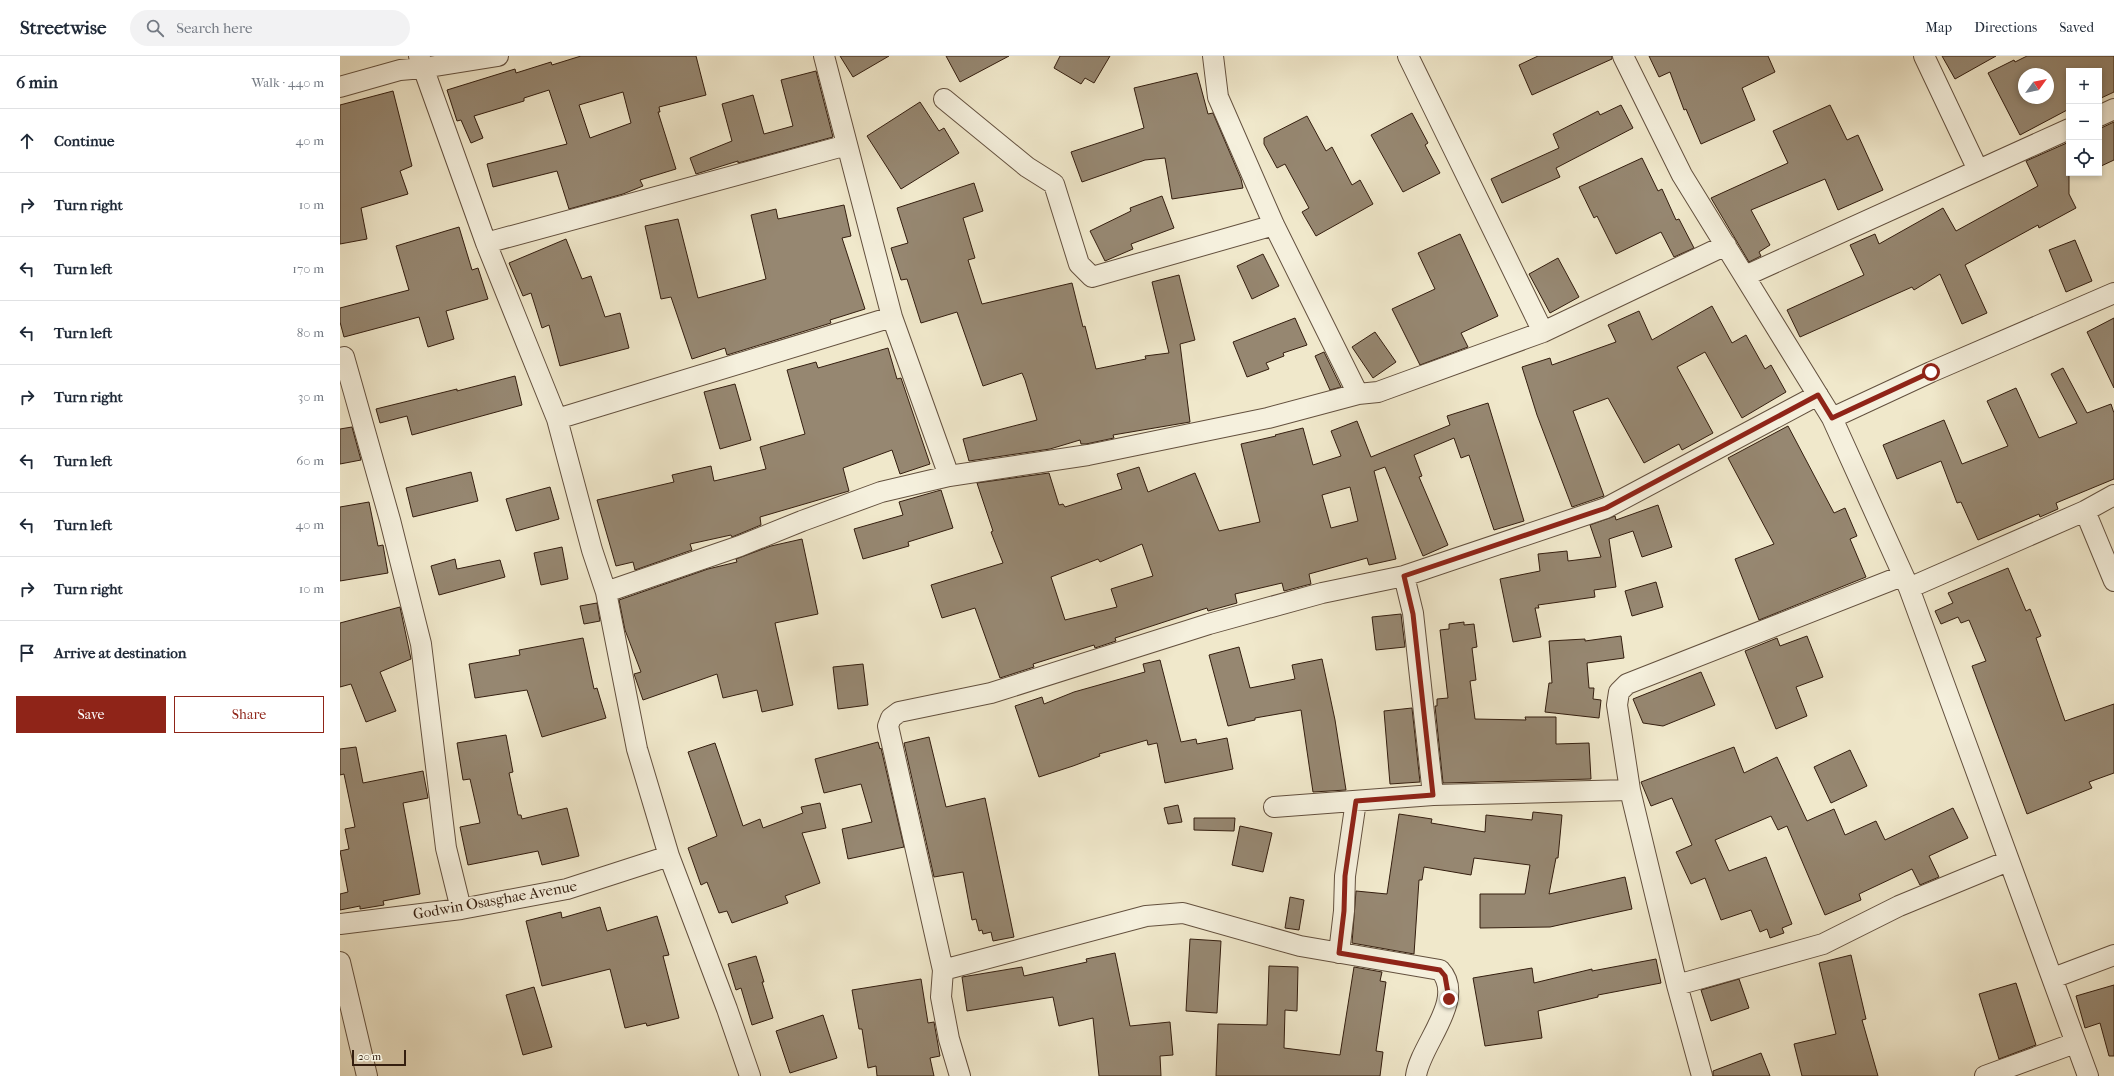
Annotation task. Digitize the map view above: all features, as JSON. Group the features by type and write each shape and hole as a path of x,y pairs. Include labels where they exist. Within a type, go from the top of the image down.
{"street":[{"path":"340,87 400,70 421,62 498,56"},
{"path":"824,56 892,317 949,476"},
{"path":"1213,56 1218,97 1274,225 1358,394"},
{"path":"1408,56 1543,332"},
{"path":"1623,56 1682,175 1832,418 1905,582 2053,978 2088,1076"},
{"path":"1924,56 1978,170"},
{"path":"421,62 486,243 557,419 592,550 606,592 637,749 669,856 750,1076"},
{"path":"944,99 1027,167 1054,184 1078,264 1092,278 1274,225"},
{"path":"2102,115 2114,109"},
{"path":"1745,276 2066,130"},
{"path":"486,243 847,144"},
{"path":"606,592 740,546 881,492 949,476 1088,455 1268,418 1358,394 1378,392 1543,332 1726,245"},
{"path":"1832,418 1931,372 2114,293"},
{"path":"557,419 892,317"},
{"path":"344,357 390,520 421,644 446,848 461,909"},
{"path":"960,1076 949,1039 941,997 943,970 888,726 891,718 899,712 991,693 1209,624 1322,593 1404,576 1606,508 1818,395"},
{"path":"1702,1076 1677,985 1630,790 1617,705 1619,692 1627,684 1905,582 2085,511 2114,495"},
{"path":"2085,511 2114,581"},
{"path":"1404,576 1413,614 1433,795"},
{"path":"1274,807 1433,795 1630,790"},
{"path":"1339,953 1344,911 1345,876 1356,801"},
{"name":"Godwin Osasghae Avenue","path":"340,924 461,909 566,889 669,856"},
{"path":"1677,985 1822,944 1898,906 2008,861"},
{"path":"943,970 1146,916 1183,913 1300,946 1440,970 1445,976 1449,999 1416,1076"},
{"path":"2053,978 2114,955"},
{"path":"340,962 367,1076"},
{"path":"1985,1076 2075,1043"}],"building":[{"path":"581,56 696,56 706,95 659,107 660,112 658,112 676,169 640,180 643,186 623,194 569,209 557,171 493,187 487,164 567,144 549,90 524,98 524,101 474,116 483,138 471,143 461,120 457,121 447,90 515,69 516,73 551,62 552,65","holes":["623,92 631,123 590,138 579,105"]},
{"path":"840,56 889,56 853,77"},
{"path":"946,56 1009,56 960,82"},
{"path":"1060,56 1110,56 1094,83 1085,78 1081,84 1054,68"},
{"path":"1538,56 1612,56 1612,59 1532,95 1519,65"},
{"path":"1649,56 1768,56 1775,72 1742,88 1755,120 1701,144 1686,109 1684,110 1670,72 1659,77"},
{"path":"1942,56 1996,56 1955,79"},
{"path":"2027,56 2114,56 2114,92 2102,98 2102,68 2066,68 2066,111 2020,135 1988,73 2014,60 2015,62"},
{"path":"816,71 833,137 738,163 738,161 696,174 690,158 732,141 722,104 753,95 764,134 793,126 781,80"},
{"path":"1197,73 1208,114 1213,113 1241,179 1243,188 1172,199 1165,158 1145,160 1082,182 1071,152 1144,128 1134,88"},
{"path":"393,91 412,166 400,171 408,194 361,208 367,239 340,244 340,105"},
{"path":"920,102 939,131 944,128 959,153 901,189 867,136"},
{"path":"1621,105 1633,128 1556,168 1560,177 1502,203 1491,179 1559,148 1553,134 1598,111 1600,115"},
{"path":"1830,105 1847,140 1858,135 1883,190 1838,210 1825,179 1751,210 1770,245 1759,252 1761,256 1749,262 1711,198 1788,163 1773,131"},
{"path":"1412,113 1428,143 1425,145 1440,173 1403,192 1371,135"},
{"path":"1307,116 1326,151 1332,147 1352,185 1360,180 1373,204 1316,236 1302,212 1309,208 1285,164 1277,168 1264,144 1264,138"},
{"path":"2114,122 2114,160 2102,166 2102,140 2102,128"},
{"path":"2066,143 2066,176 2069,176 2069,194 2076,208 2039,228 2038,225 1965,265 1987,313 1962,324 1940,274 1914,290 1912,287 1800,337 1787,310 1864,275 1850,245 1875,234 1879,244 1943,208 1956,231 2038,186 2026,161"},
{"path":"1642,158 1658,191 1662,189 1676,220 1679,219 1694,248 1674,257 1661,232 1616,254 1597,216 1594,218 1579,187"},
{"path":"974,183 983,211 963,218 975,258 968,260 982,304 1072,283 1083,327 1085,326 1096,369 1146,359 1145,356 1169,353 1152,282 1179,275 1195,340 1180,344 1190,422 1113,435 1114,438 1086,444 1081,444 1080,440 1050,449 969,461 963,439 1037,420 1025,380 1022,373 983,386 957,312 921,323 907,279 901,280 891,248 908,243 897,208"},
{"path":"1162,196 1174,228 1131,244 1133,249 1105,261 1090,231 1131,211 1130,208"},
{"path":"844,205 851,236 842,238 865,309 830,320 831,323 727,355 725,348 692,359 671,297 661,299 645,226 678,219 698,298 766,279 751,215 776,209 778,219"},
{"path":"459,227 472,270 478,268 488,299 446,311 454,339 428,347 419,317 344,337 340,322 340,308 409,290 396,246"},
{"path":"1460,234 1498,316 1461,333 1468,347 1420,365 1392,309 1435,289 1418,253"},
{"path":"566,239 582,279 591,276 605,317 620,313 629,348 560,366 549,325 542,328 531,293 523,296 509,263"},
{"path":"2075,240 2092,281 2066,292 2049,250"},
{"path":"1263,254 1279,286 1252,299 1237,266"},
{"path":"1558,258 1579,297 1550,313 1529,274"},
{"path":"1712,306 1732,343 1746,335 1765,369 1771,365 1786,392 1742,418 1705,352 1677,367 1713,433 1682,450 1679,444 1644,463 1608,398 1573,411 1604,496 1572,507 1537,415 1522,367 1550,358 1552,365 1616,342 1608,325 1639,311 1652,340"},
{"path":"1295,318 1307,345 1283,353 1284,356 1266,363 1269,369 1247,377 1233,342"},
{"path":"2114,318 2114,388 2087,332"},
{"path":"1375,332 1396,362 1373,378 1352,347"},
{"path":"888,348 897,379 901,378 930,464 900,474 892,450 843,468 849,491 760,517 761,525 732,537 731,535 690,544 692,550 635,570 633,562 616,566 597,500 674,482 672,475 711,466 714,481 766,469 760,447 805,434 787,370 816,362 818,368"},
{"path":"1324,352 1341,387 1330,390 1315,356"},
{"path":"2063,368 2087,413 2111,404 2114,413 2114,479 2056,503 2058,509 2040,517 2039,514 1978,540 1961,502 1957,503 1941,461 1897,479 1883,445 1944,420 1962,464 2008,446 1987,401 2016,388 2039,438 2077,423 2051,374"},
{"path":"515,376 522,405 412,435 407,416 380,423 376,409"},
{"path":"735,384 751,440 720,449 704,392"},
{"path":"1488,403 1524,521 1494,530 1469,455 1461,458 1454,438 1414,455 1422,476 1419,477 1448,545 1423,556 1385,467 1374,471 1396,559 1369,565 1367,558 1309,574 1311,584 1284,591 1282,583 1235,594 1237,603 1208,611 1207,608 1115,638 1116,641 1095,648 1094,645 1033,664 1034,667 1000,678 975,608 942,618 931,585 1003,563 991,532 993,531 977,483 1049,473 1059,505 1063,504 1065,507 1122,489 1117,474 1139,467 1148,492 1195,473 1219,531 1260,522 1241,444 1303,428 1313,465 1341,456 1331,431 1357,421 1371,457 1450,425 1447,416","holes":["1350,487 1358,521 1331,528 1322,495","1142,544 1153,576 1111,589 1117,607 1065,620 1051,577 1098,559 1100,562"]},
{"path":"1788,426 1834,513 1845,508 1857,536 1850,539 1866,577 1759,620 1735,559 1774,544 1728,458"},
{"path":"352,427 361,460 340,464 340,429"},
{"path":"471,472 478,501 413,517 406,488"},
{"path":"550,487 559,519 516,531 506,499"},
{"path":"941,490 953,528 908,542 909,546 863,559 854,529 903,515 899,502"},
{"path":"369,502 378,546 383,545 388,573 340,581 340,507"},
{"path":"1658,505 1672,547 1642,557 1633,531 1609,539 1616,587 1594,590 1595,597 1538,605 1539,608 1535,608 1541,637 1513,642 1500,579 1540,571 1538,554 1567,551 1568,561 1601,557 1590,525 1615,516 1616,520"},
{"path":"802,539 818,614 775,623 793,705 762,712 757,690 723,698 717,674 643,700 634,674 641,672 625,630 619,600 708,569 737,562 736,559 771,546"},
{"path":"562,547 568,579 541,585 534,553"},
{"path":"455,559 457,569 500,560 505,577 439,595 431,566"},
{"path":"2008,568 2026,611 2030,609 2041,636 2036,638 2065,721 2114,704 2114,773 2089,782 2092,788 2027,814 1972,666 1986,661 1969,620 1961,623 1958,617 1941,624 1935,611 1953,603 1948,593"},
{"path":"1656,582 1663,607 1632,616 1625,591"},
{"path":"597,603 600,621 584,624 580,606"},
{"path":"400,607 411,659 380,672 396,711 366,722 351,684 340,687 340,623"},
{"path":"1401,614 1405,647 1376,650 1372,617"},
{"path":"1464,622 1464,625 1474,624 1477,647 1472,648 1476,680 1470,681 1475,719 1526,720 1525,717 1556,717 1556,744 1589,743 1591,779 1443,783 1435,706 1437,706 1437,699 1448,698 1440,630 1449,629 1449,624"},
{"path":"1621,636 1624,658 1587,663 1589,688 1594,688 1593,699 1601,700 1599,718 1545,712 1549,683 1552,683 1549,641 1585,639 1585,641"},
{"path":"1807,636 1823,677 1796,687 1807,716 1776,729 1745,651 1777,638 1780,646"},
{"path":"583,638 594,689 597,688 606,718 542,737 527,690 475,698 469,664 520,655 519,650"},
{"path":"1239,647 1250,688 1295,679 1292,665 1322,659 1335,720 1346,790 1313,792 1301,710 1255,718 1255,720 1228,726 1209,655"},
{"path":"1160,660 1181,742 1196,739 1197,744 1227,738 1233,769 1165,783 1157,743 1148,745 1147,740 1099,754 1100,756 1039,777 1015,706 1042,697 1044,704 1074,692 1145,672 1143,664"},
{"path":"863,664 868,705 838,709 833,667"},
{"path":"1701,672 1715,705 1663,726 1643,723 1633,699"},
{"path":"1412,708 1420,782 1390,784 1384,711"},
{"path":"506,735 513,772 509,773 518,815 521,815 522,819 567,808 579,856 542,865 538,851 468,865 460,827 480,823 470,779 463,780 457,743"},
{"path":"929,737 946,807 985,798 1014,937 993,941 991,932 983,934 982,930 979,931 976,919 972,920 963,872 934,877 904,743"},
{"path":"878,742 880,749 881,748 904,847 848,859 842,829 872,822 861,784 824,793 815,759"},
{"path":"715,743 743,826 760,819 763,828 803,813 801,807 820,803 826,828 802,833 820,883 785,896 788,903 732,923 727,911 719,913 707,882 701,885 688,848 717,836 688,752"},
{"path":"356,747 363,783 423,771 428,798 403,803 420,894 383,901 384,905 360,909 360,906 340,910 340,894 348,892 340,851 349,849 345,829 355,827 344,774 340,775 340,749"},
{"path":"1734,747 1744,773 1777,757 1807,821 1834,809 1845,835 1876,821 1885,840 1953,808 1968,838 1929,856 1939,877 1920,885 1912,869 1859,894 1861,900 1825,915 1787,826 1778,830 1771,816 1715,840 1729,871 1766,857 1792,924 1782,928 1784,933 1770,938 1767,929 1760,932 1751,910 1721,920 1705,878 1691,884 1676,852 1692,845 1672,798 1651,806 1641,782"},
{"path":"1850,750 1867,786 1831,803 1814,767"},
{"path":"1178,805 1182,822 1168,824 1164,808"},
{"path":"1533,812 1562,815 1558,858 1556,858 1549,894 1625,877 1632,909 1550,927 1480,928 1480,894 1525,894 1530,865 1474,858 1471,875 1424,867 1422,880 1419,880 1414,954 1352,943 1356,891 1387,894 1399,814 1432,819 1431,823 1485,832 1486,815 1532,820"},
{"path":"1194,818 1235,818 1234,831 1194,830"},
{"path":"1240,826 1272,833 1263,872 1232,865"},
{"path":"1290,897 1304,900 1299,930 1285,928"},
{"path":"600,907 607,931 657,916 669,955 663,956 679,1018 647,1026 646,1023 625,1028 610,969 542,986 526,921 561,912 562,918"},
{"path":"1190,939 1221,941 1217,1013 1186,1011"},
{"path":"1115,953 1130,1026 1170,1022 1173,1055 1160,1056 1161,1076 1099,1076 1093,1018 1059,1026 1053,997 967,1011 962,977 1022,967 1024,976 1087,962 1086,959"},
{"path":"1851,955 1866,1019 1862,1020 1878,1076 1802,1076 1794,1044 1836,1034 1819,963"},
{"path":"756,956 773,1018 752,1025 741,988 736,990 728,964"},
{"path":"1656,959 1661,983 1598,995 1598,997 1538,1011 1542,1038 1485,1046 1473,978 1532,968 1534,983 1592,969 1592,971"},
{"path":"1269,966 1298,967 1297,1011 1285,1010 1284,1048 1340,1055 1354,967 1382,972 1380,981 1386,982 1376,1051 1383,1052 1380,1076 1216,1076 1218,1024 1267,1025"},
{"path":"921,979 928,1023 934,1022 940,1056 930,1058 934,1076 877,1076 876,1066 868,1068 862,1029 859,1029 852,990"},
{"path":"1739,979 1749,1008 1711,1021 1701,990"},
{"path":"2016,983 2036,1045 1999,1059 1979,994"},
{"path":"2114,985 2114,1056 2109,1056 2100,1023 2085,1028 2076,996"},
{"path":"534,987 552,1047 523,1055 506,995"},
{"path":"823,1015 837,1058 790,1073 776,1031"},
{"path":"1761,1053 1770,1076 1713,1076 1713,1071"}],"route":[{"path":"1449,999 1445,976 1440,970 1339,953 1344,911 1345,876 1352,838 1356,801 1433,795 1413,614 1404,576 1606,508 1818,395 1832,418 1931,372"}]}
